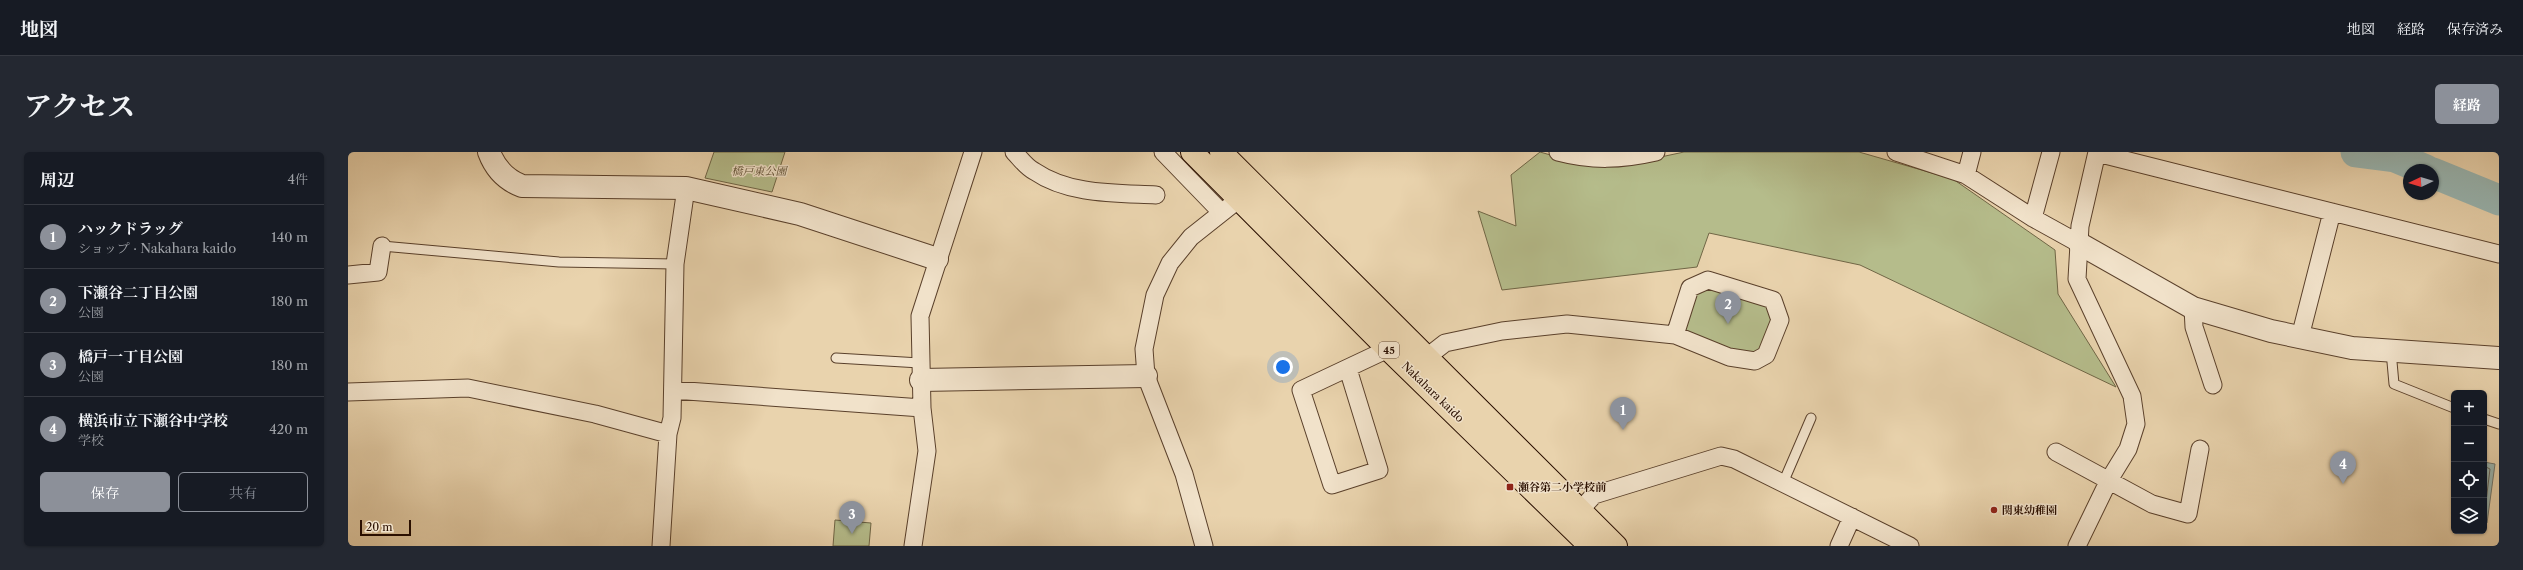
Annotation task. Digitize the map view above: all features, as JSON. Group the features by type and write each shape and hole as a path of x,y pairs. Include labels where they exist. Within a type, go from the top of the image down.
{"main road":[{"name":"Nakahara kaido","path":"1192,152 1388,349 1574,517"},
{"name":"Nakahara kaido","path":"1221,152 1428,357 1574,517 1585,539 1616,546"}],"street":[{"path":"489,152 492,162 502,173 513,182 522,186 686,188 794,212 937,259"},
{"path":"913,546 927,451 920,372 920,316 937,259 973,152"},
{"path":"1014,152 1032,171 1057,184 1102,193 1156,194"},
{"path":"1163,152 1221,212"},
{"path":"1558,152 1585,159 1656,152"},
{"path":"1896,152 1966,175 2033,218 2193,308 2300,338 2352,348 2499,358"},
{"path":"1966,175 1972,152"},
{"path":"2033,218 2051,152"},
{"path":"2077,546 2109,480 2128,449 2136,424 2132,396 2077,279 2080,226 2097,152 2499,254"},
{"path":"661,546 668,434 672,418 675,264 686,188"},
{"path":"1204,546 1184,474 1146,376 1144,349 1148,321 1155,295 1170,263 1191,237 1239,199"},
{"path":"2300,338 2332,212"},
{"path":"348,275 378,272 382,246"},
{"path":"1428,357 1446,343 1502,331 1567,324 1675,335 1730,357 1755,361 1766,355 1780,320 1773,300 1708,280 1690,288 1675,335"},
{"path":"2193,308 2194,327 2212,385"},
{"path":"1348,369 1379,470 1332,485 1301,390 1388,349"},
{"path":"920,372 1146,376"},
{"path":"348,392 468,388 580,411 668,434"},
{"path":"673,390 922,408"},
{"path":"2056,452 2152,504 2188,514 2200,449"},
{"path":"1574,517 1594,494 1721,456 1734,459 1910,546"},
{"path":"1839,546 1852,517"}],"lane":[{"path":"382,246 559,262 675,264"},
{"path":"2391,351 2394,384 2451,407"},
{"path":"836,358 920,372"},
{"path":"1783,483 1811,418"},
{"path":"2487,420 2499,424"}],"green space":[{"name":"橋戸東公園","path":"714,152 785,152 772,192 705,178"},
{"path":"1540,152 1589,166 1642,161 1684,152 1859,152 1953,179 2055,250 2058,294 2116,387 1860,265 1709,233 1697,267 1502,290 1478,211 1516,226 1511,175"},
{"path":"1707,287 1767,304 1773,318 1761,351 1752,354 1732,352 1722,349 1684,331 1695,295"},
{"path":"835,520 871,523 869,546 833,546"}],"water":[{"path":"2487,463 2495,464 2487,523"}],"waterway":[{"path":"2356,152 2395,157 2412,164"},
{"path":"2439,175 2499,200"}],"place":[{"name":"下瀬谷二丁目公園","path":"1728,324"},
{"name":"ハックドラッグ","path":"1623,430"},
{"name":"横浜市立下瀬谷中学校","path":"2343,484"},
{"name":"瀬谷第二小学校前","path":"1510,487"},
{"name":"関東幼稚園","path":"1994,510"},
{"name":"橋戸一丁目公園","path":"852,534"}]}
